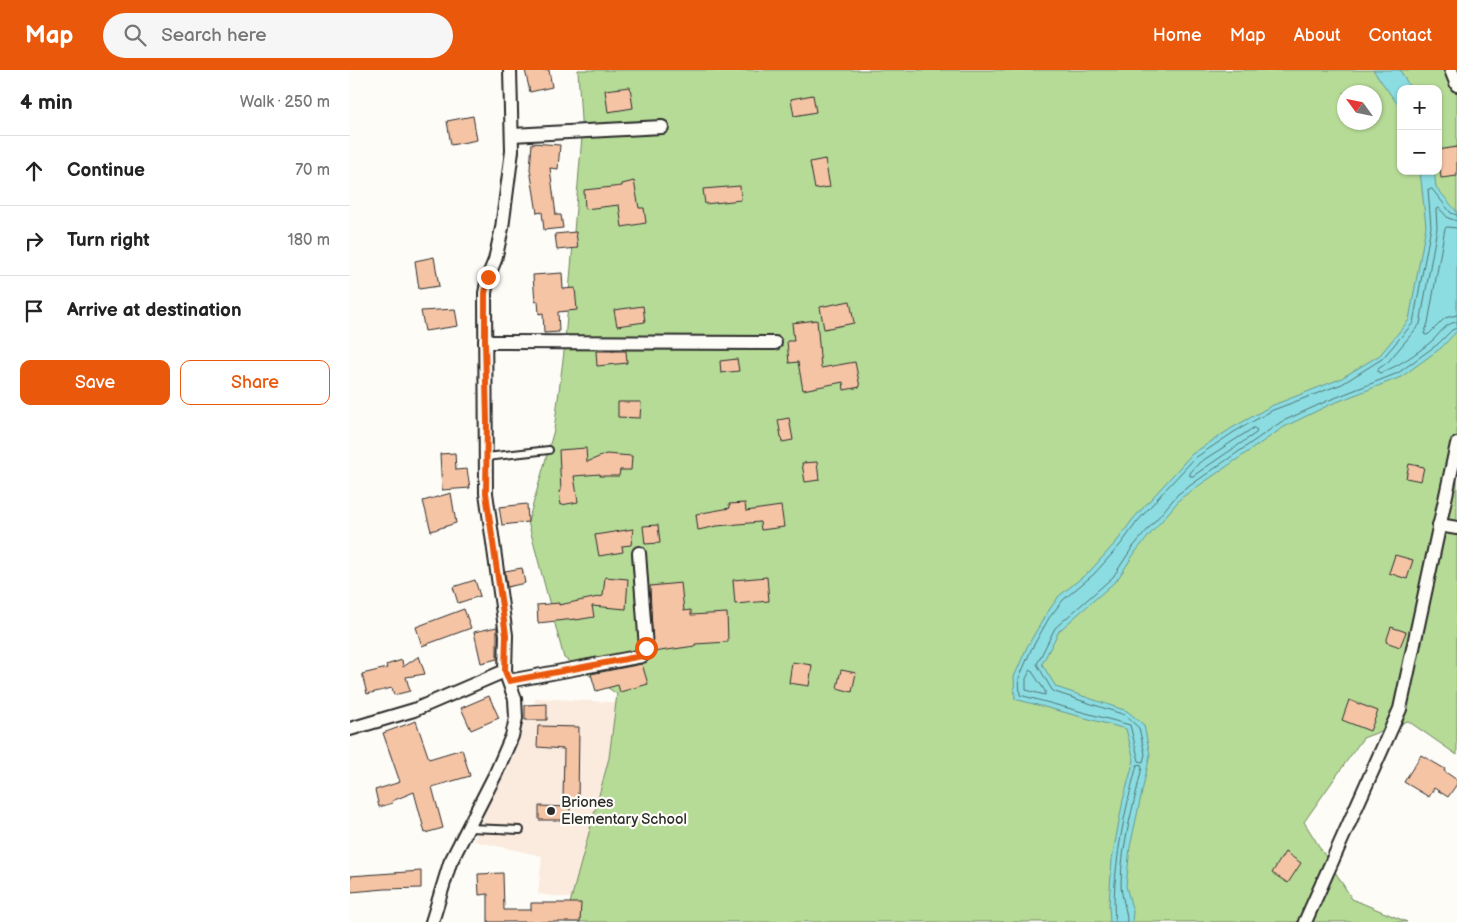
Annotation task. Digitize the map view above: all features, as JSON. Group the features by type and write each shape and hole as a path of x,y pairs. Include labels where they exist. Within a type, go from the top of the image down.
{"street":[{"path":"432,922 450,864 496,773 512,736 516,718 515,699 507,676 506,635 486,493 485,293 502,228 512,151 510,70"},
{"path":"1451,70 1457,85"},
{"path":"512,135 662,127"},
{"path":"485,342 775,343"},
{"path":"1305,922 1400,709 1457,444"},
{"path":"1439,524 1457,528"},
{"path":"350,729 414,710 507,676 642,656 646,648 639,553"}],"lane":[{"path":"486,457 549,450"},
{"path":"468,828 520,830"}],"shaded area":[{"name":"Briones Elementary School","path":"536,698 629,703 605,903 538,894 542,856 474,841 497,781"}],"green space":[{"path":"578,70 1457,70 1457,755 1408,721 1363,738 1304,822 1352,899 1407,922 565,922 609,758 617,694 564,658 528,522 554,430 564,352 582,136"}],"water":[{"path":"1373,70 1400,70 1409,85 1397,85 1397,103"},
{"path":"1420,175 1434,175 1436,187 1457,212 1457,331 1441,348 1401,377 1329,405 1284,427 1181,498 1136,551 1117,580 1059,631 1042,664 1056,687 1127,711 1144,725 1150,755 1130,847 1126,886 1133,912 1132,922 1110,922 1109,904 1112,859 1123,800 1134,760 1126,729 1015,699 1014,677 1027,647 1059,596 1090,571 1117,541 1133,519 1192,454 1271,406 1340,379 1380,355 1409,320 1426,226"}],"building":[{"path":"525,70 549,70 552,87 530,92"},
{"path":"630,87 633,108 608,112 605,90"},
{"path":"813,95 816,112 794,116 791,99"},
{"path":"473,116 477,140 451,145 447,121"},
{"path":"532,143 560,145 558,169 550,168 556,215 561,215 563,228 544,230 542,212 537,213 530,169"},
{"path":"1457,147 1457,176 1441,178 1442,149"},
{"path":"825,159 830,187 815,189 810,162"},
{"path":"634,181 639,208 644,208 646,223 622,227 619,205 585,209 584,190 622,186 622,184"},
{"path":"740,186 741,200 705,204 703,189"},
{"path":"576,232 578,248 557,250 555,234"},
{"path":"434,257 439,286 419,289 415,261"},
{"path":"562,273 563,289 575,288 577,310 558,312 559,332 544,333 543,313 539,314 538,301 535,302 533,275"},
{"path":"850,301 854,323 824,329 820,307"},
{"path":"643,306 645,322 617,326 614,310"},
{"path":"455,309 458,326 425,331 421,311"},
{"path":"817,320 821,368 855,362 860,387 844,390 843,382 803,390 798,362 789,363 787,341 794,341 792,323"},
{"path":"596,351 626,351 627,363 597,366"},
{"path":"737,359 739,371 721,373 720,361"},
{"path":"618,402 641,402 640,418 618,417"},
{"path":"789,418 793,440 782,442 778,420"},
{"path":"586,448 587,462 606,454 632,456 631,470 620,470 619,476 600,476 600,474 574,476 578,502 561,505 559,450"},
{"path":"455,453 456,470 467,469 470,488 442,490 440,454"},
{"path":"817,462 819,480 805,482 802,463"},
{"path":"1409,464 1424,467 1421,481 1406,478"},
{"path":"451,493 456,523 431,531 423,501"},
{"path":"745,503 746,511 781,506 784,527 761,530 760,522 717,526 698,530 696,514 730,508 729,504"},
{"path":"527,504 528,522 502,525 499,507"},
{"path":"658,525 660,543 645,544 643,526"},
{"path":"633,529 631,545 622,546 623,552 599,556 595,535"},
{"path":"1395,555 1413,560 1407,579 1389,573"},
{"path":"522,568 525,583 507,587 505,571"},
{"path":"605,577 628,579 626,609 592,606 594,617 538,623 537,605 559,603 559,605 603,596"},
{"path":"767,577 769,601 735,604 733,580"},
{"path":"475,580 480,596 458,603 453,587"},
{"path":"681,583 684,611 691,610 691,615 727,613 728,642 695,644 695,646 653,652 650,586"},
{"path":"464,609 471,628 422,646 416,627"},
{"path":"497,627 497,659 481,663 474,632"},
{"path":"1391,627 1406,632 1400,647 1386,642"},
{"path":"419,656 425,674 406,677 410,691 394,695 392,688 367,694 362,674 387,668 386,665 402,660 403,667"},
{"path":"792,662 812,665 809,686 789,683"},
{"path":"642,664 648,684 620,692 618,685 596,691 591,674"},
{"path":"841,670 856,673 852,692 837,688"},
{"path":"489,696 499,718 471,730 461,708"},
{"path":"1349,700 1378,711 1370,731 1342,720"},
{"path":"547,704 547,720 525,720 525,705"},
{"path":"416,721 429,759 462,749 470,776 432,787 443,828 425,833 414,792 392,801 393,803 379,807 375,790 400,782 383,733"},
{"path":"538,726 579,727 578,803 563,802 564,749 537,747"},
{"path":"1421,755 1445,769 1444,771 1457,780 1457,784 1448,797 1434,788 1429,797 1404,782"},
{"path":"539,806 570,807 570,820 539,820"},
{"path":"1285,852 1301,863 1288,883 1272,873"},
{"path":"421,871 421,888 351,892 350,876"},
{"path":"503,873 504,910 531,910 531,903 581,903 580,922 488,922 488,894 479,895 478,874"}],"place":[{"name":"Briones Elementary School","path":"551,811"}],"route":[{"path":"488,277 485,293 486,493 506,635 505,671 509,681 642,656 646,648"}]}
